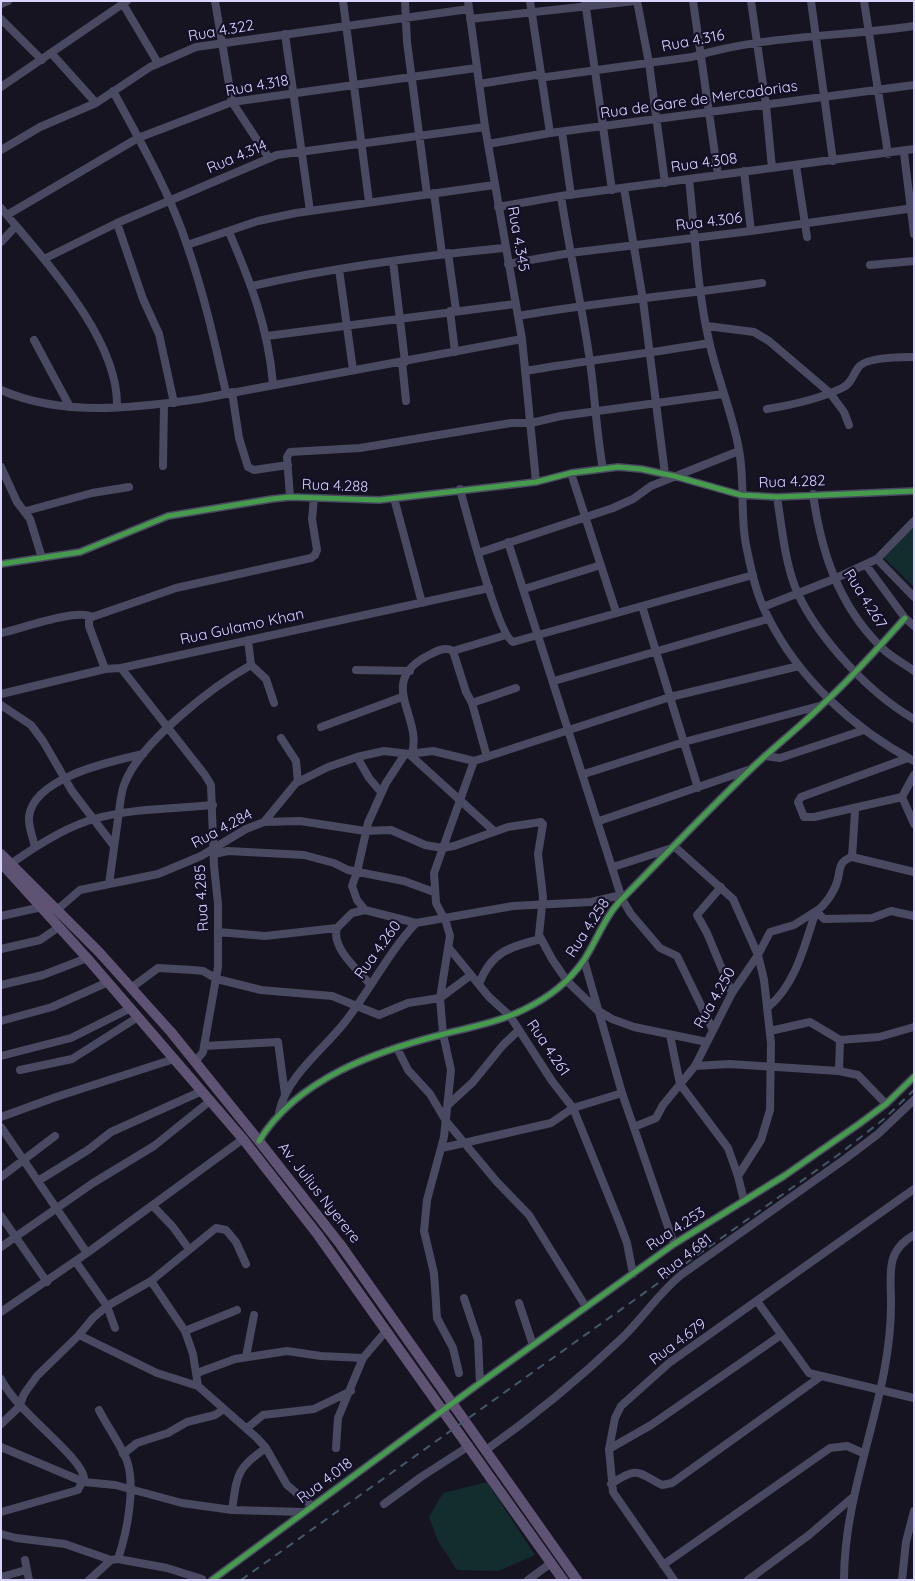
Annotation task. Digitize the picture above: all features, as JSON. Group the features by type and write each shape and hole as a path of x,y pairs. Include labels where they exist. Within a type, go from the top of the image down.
{"main road":[{"name":"Av. Julius Nyerere","path":"1,854 6,868 131,1008 243,1139 318,1235 563,1580"},
{"name":"Av. Julius Nyerere","path":"6,868 58,909 131,988 195,1062 259,1141 340,1244 577,1580"}],"street":[{"path":"1,4 7,1"},
{"path":"214,1 232,102 269,158"},
{"path":"343,1 369,202"},
{"path":"405,1 407,42 419,135 445,253 453,310 456,352"},
{"path":"530,1 550,133"},
{"path":"470,18 532,14 586,4 636,1 649,63 665,183"},
{"path":"693,1 718,175"},
{"path":"751,1 766,105 772,168"},
{"path":"811,1 833,161"},
{"path":"864,1 876,90 888,154"},
{"path":"1,87 125,3 158,63"},
{"path":"586,4 612,190"},
{"name":"Rua 4.322","path":"1,150 40,127 96,103 158,63 196,47 407,18 469,5"},
{"name":"Rua 4.345","path":"469,5 476,68 494,185 522,339 536,482"},
{"path":"1,19 42,60"},
{"name":"Rua 4.316","path":"479,84 649,63 701,55 757,42 816,35 868,33 914,26"},
{"path":"285,34 295,93 310,211"},
{"path":"52,54 96,103"},
{"name":"Rua 4.318","path":"8,215 138,138 232,102 476,68"},
{"name":"Rua de Gare de Mercadorias","path":"488,144 550,133 603,128 914,85"},
{"path":"114,91 169,202 187,245 212,327 248,467 254,470 288,465"},
{"name":"Rua 4.314","path":"44,259 117,223 269,158 485,126"},
{"path":"562,132 572,195"},
{"name":"Rua 4.308","path":"498,207 561,196 914,150"},
{"path":"904,152 914,234"},
{"path":"796,165 807,237"},
{"path":"744,172 751,231"},
{"path":"689,179 701,292 709,343 739,454 746,544 763,607 768,619 826,702 864,730 911,760"},
{"path":"187,245 258,221 369,202 494,185"},
{"path":"624,188 643,300 665,474"},
{"path":"561,196 590,359 596,426 603,469"},
{"path":"1,208 44,259 76,302 97,336 115,386 117,407"},
{"name":"Rua 4.306","path":"508,264 570,253 751,231 912,208"},
{"path":"117,223 143,299 159,334 174,403"},
{"path":"1,242 16,226"},
{"path":"229,232 252,286 267,336 273,384"},
{"path":"252,286 339,269 445,253 504,248"},
{"path":"393,261 400,318 406,401"},
{"path":"870,265 914,261"},
{"path":"339,269 353,370"},
{"path":"518,316 581,305 643,300 762,283"},
{"path":"267,336 453,310 515,304"},
{"path":"707,326 754,332 776,346 830,393 850,424"},
{"path":"1,390 32,402 70,407 164,404 404,362 522,339"},
{"path":"34,340 70,407"},
{"path":"525,371 590,359 650,354 709,343"},
{"path":"767,409 830,393 849,384 860,365 879,359 914,357"},
{"path":"290,497 288,453 300,450 360,448 511,423 531,422 723,394"},
{"path":"163,466 164,404"},
{"path":"478,553 585,518 633,499 651,486 674,476 739,454"},
{"path":"1,467 18,502 26,511 35,531 42,558"},
{"name":"Rua 4.288","path":"1,564 94,548 168,516 290,497 394,498 460,489 536,482 571,473 603,469 641,469 674,476"},
{"path":"571,473 616,612"},
{"name":"Rua 4.282","path":"674,476 741,495 777,497 914,491"},
{"path":"26,511 92,493 129,487"},
{"path":"460,489 489,588 506,634 513,642 753,575"},
{"name":"Rua 4.267","path":"813,494 821,544 834,579 855,614 880,647 914,671"},
{"path":"777,497 782,535 798,594 822,631 855,673 893,707 914,719"},
{"path":"1,633 40,622 81,614 92,617 176,588 311,558 316,555 317,550 312,519 314,498"},
{"path":"394,498 422,603"},
{"path":"763,607 834,579 877,559 914,521"},
{"path":"508,542 554,680 622,897 631,914 660,948 677,956 713,1030"},
{"path":"877,559 914,597"},
{"path":"524,589 601,564"},
{"path":"866,565 914,626"},
{"name":"Rua Gulamo Khan","path":"1,694 105,669 121,668 489,588"},
{"path":"642,606 698,788"},
{"path":"92,617 89,626 105,669"},
{"name":"Rua 4.258","path":"259,1141 279,1114 334,1074 397,1048 443,1034 492,1023 510,1016 550,995 567,981 584,960 602,927 622,897 751,769 826,702 906,618"},
{"path":"554,680 768,619"},
{"path":"365,910 352,890 352,882 357,872 365,831 381,792 409,753 415,735 402,697 405,679 418,662 438,651 447,649 453,652 506,634"},
{"path":"248,640 251,665 266,679 274,703"},
{"path":"453,652 466,692 472,703 487,757"},
{"path":"109,884 125,782 143,754 204,695 251,665"},
{"path":"459,1373 453,1348 437,1318 434,1273 424,1231 427,1200 442,1148 449,1104 451,1070 443,1034 440,998 443,969 449,948 449,932 438,909 434,892 434,873 473,763 569,728 670,697 800,666"},
{"name":"Rua 4.285","path":"121,668 209,779 213,805 218,932 217,979 202,1054 195,1062"},
{"path":"356,670 410,671"},
{"path":"472,703 516,688"},
{"path":"321,727 402,697"},
{"path":"584,774 684,742 826,702"},
{"path":"1,705 27,722 43,741 64,778 114,846"},
{"path":"765,756 780,758 864,730"},
{"path":"281,738 296,761 298,782"},
{"name":"Rua 4.284","path":"58,909 80,890 158,874 214,851 246,829 264,822 286,793 298,782 328,767 357,757 384,751 409,753 433,751 473,763"},
{"path":"409,753 494,831"},
{"path":"35,847 29,823 31,810 39,797 64,778 111,761 143,754"},
{"path":"357,757 369,778 381,792"},
{"path":"911,760 801,797 798,802 801,813 804,817 814,818 902,798 914,775"},
{"path":"599,821 751,769"},
{"path":"902,798 914,824"},
{"path":"6,868 35,847 95,819 119,814 213,805"},
{"path":"852,857 855,812"},
{"path":"264,822 319,822 365,831 391,830 425,845 442,848 454,846 494,831 530,822 542,823 538,854 543,903 540,924 541,939 567,981"},
{"path":"613,866 674,846 733,899 758,955 768,1007 770,1031 771,1066 768,1120 756,1149 738,1176"},
{"path":"214,851 304,855 357,872 404,881 434,892"},
{"path":"768,1007 779,996 795,968 816,911 820,909 837,882 841,863 852,857 914,872"},
{"path":"720,887 697,915 732,993"},
{"name":"Rua 4.260","path":"279,1114 285,1094 356,1006 416,922 543,903 591,902 622,897"},
{"path":"1,916 42,907"},
{"path":"370,984 341,949 336,939 338,928 352,913 365,910 416,922"},
{"path":"816,911 824,919 872,918 891,911 914,916"},
{"name":"Rua 4.250","path":"567,981 598,1010 622,1024 706,1042 732,993 758,955 770,932 794,925 816,911"},
{"path":"1,949 40,940 59,927"},
{"path":"218,932 265,936 338,928"},
{"path":"479,984 487,965 496,957 518,946 541,939"},
{"name":"Rua 4.261","path":"449,948 489,997 510,1016 552,1081 573,1108 620,1224 627,1244 633,1274"},
{"path":"1,985 43,975 87,958"},
{"path":"584,960 622,1093 674,1244"},
{"path":"131,988 158,968 203,971 217,979 276,993 325,995 379,1016 408,1003 440,998 471,975"},
{"path":"1,1021 52,1007 108,982"},
{"path":"1,1056 71,1038 131,1008"},
{"path":"20,1070 72,1059 138,1017"},
{"path":"770,1031 810,1022 840,1040 879,1037 914,1027"},
{"path":"449,1104 473,1082 503,1045 519,1030"},
{"path":"670,1035 680,1084 728,1148 744,1201"},
{"path":"839,1071 840,1040"},
{"path":"204,1046 278,1042 285,1094"},
{"path":"634,1127 656,1118 663,1105 695,1066 706,1042"},
{"path":"397,1048 408,1070 430,1094 446,1121 467,1142 485,1168 528,1215 586,1307"},
{"path":"1,1118 56,1097 174,1059"},
{"path":"695,1066 718,1064 839,1071 858,1075 886,1104"},
{"name":"Rua 4.253","path":"452,1403 674,1244 744,1201 886,1104 914,1077"},
{"path":"38,1181 111,1132 202,1091"},
{"path":"442,1148 551,1123 573,1108 622,1093"},
{"name":"Rua 4.681","path":"486,1450 558,1397 623,1338 660,1295 681,1275 845,1159 878,1134 914,1100"},
{"path":"1,1247 56,1208 154,1146 210,1101"},
{"path":"1,1127 87,1253"},
{"path":"1,1178 56,1136"},
{"path":"2,1311 76,1262 243,1139"},
{"name":"Rua 4.679","path":"674,1580 616,1500 611,1484 608,1449 613,1425 621,1406 669,1364 914,1189"},
{"path":"153,1206 173,1227 189,1249"},
{"path":"1,1216 47,1282"},
{"path":"1,1424 19,1407 24,1394 37,1376 107,1306 151,1281 216,1228 221,1227 226,1230 236,1242 246,1264"},
{"path":"844,1580 852,1498 890,1345 892,1260 898,1246 914,1235"},
{"path":"76,1262 107,1306 115,1328"},
{"path":"151,1281 185,1331 197,1374 198,1386"},
{"path":"464,1298 478,1340 480,1383"},
{"path":"757,1301 809,1373 914,1398"},
{"path":"519,1304 533,1345"},
{"path":"185,1331 237,1310"},
{"path":"246,1357 254,1315"},
{"path":"336,1448 338,1418 351,1391 363,1358 386,1331"},
{"path":"79,1335 157,1373 198,1386 247,1428 266,1448 287,1484 312,1506"},
{"path":"608,1449 651,1425 781,1335"},
{"path":"197,1374 234,1359 287,1351 321,1356 363,1358"},
{"path":"611,1484 630,1473 640,1472 662,1485 672,1483 820,1377"},
{"path":"1,1378 19,1407 80,1468 84,1475 84,1482 80,1489 74,1492 1,1512"},
{"path":"247,1428 263,1415 314,1409 351,1391"},
{"name":"Rua 4.018","path":"212,1580 452,1403"},
{"path":"123,1454 137,1443 168,1432 187,1422 215,1415 224,1409"},
{"path":"89,1580 115,1560 124,1539 132,1490 132,1478 123,1454 99,1410"},
{"path":"384,1504 469,1446"},
{"path":"663,1564 830,1448 846,1446 863,1453"},
{"path":"1,1447 84,1482 115,1485 182,1503 232,1510 304,1512"},
{"path":"232,1510 237,1481 242,1467 266,1448"},
{"path":"748,1580 809,1535 852,1498"},
{"path":"902,1580 910,1543 914,1511"},
{"path":"1,1534 16,1538 65,1544 115,1560 168,1568 202,1579 236,1563"},
{"path":"25,1560 29,1580"},
{"path":"528,1580 551,1563"},
{"path":"1,1577 26,1570"}],"green space":[{"path":"914,526 914,587 883,557"},
{"path":"487,1482 535,1555 498,1571 457,1570 438,1541 429,1517 443,1493"}],"railway":[{"path":"241,1580 838,1155 884,1119 914,1090"}],"cycle path":[{"path":"1,564 80,552 168,516 272,499 290,497 379,500 536,482 571,473 618,467 641,469 674,476 741,495 777,497 914,491"},
{"path":"259,1141 275,1119 294,1101 316,1084 340,1071 392,1049 515,1014 557,989 584,960 606,920 622,899 736,784 844,684 905,618"},
{"path":"212,1580 480,1383 674,1244 784,1176 859,1124 886,1104 914,1077"}]}
